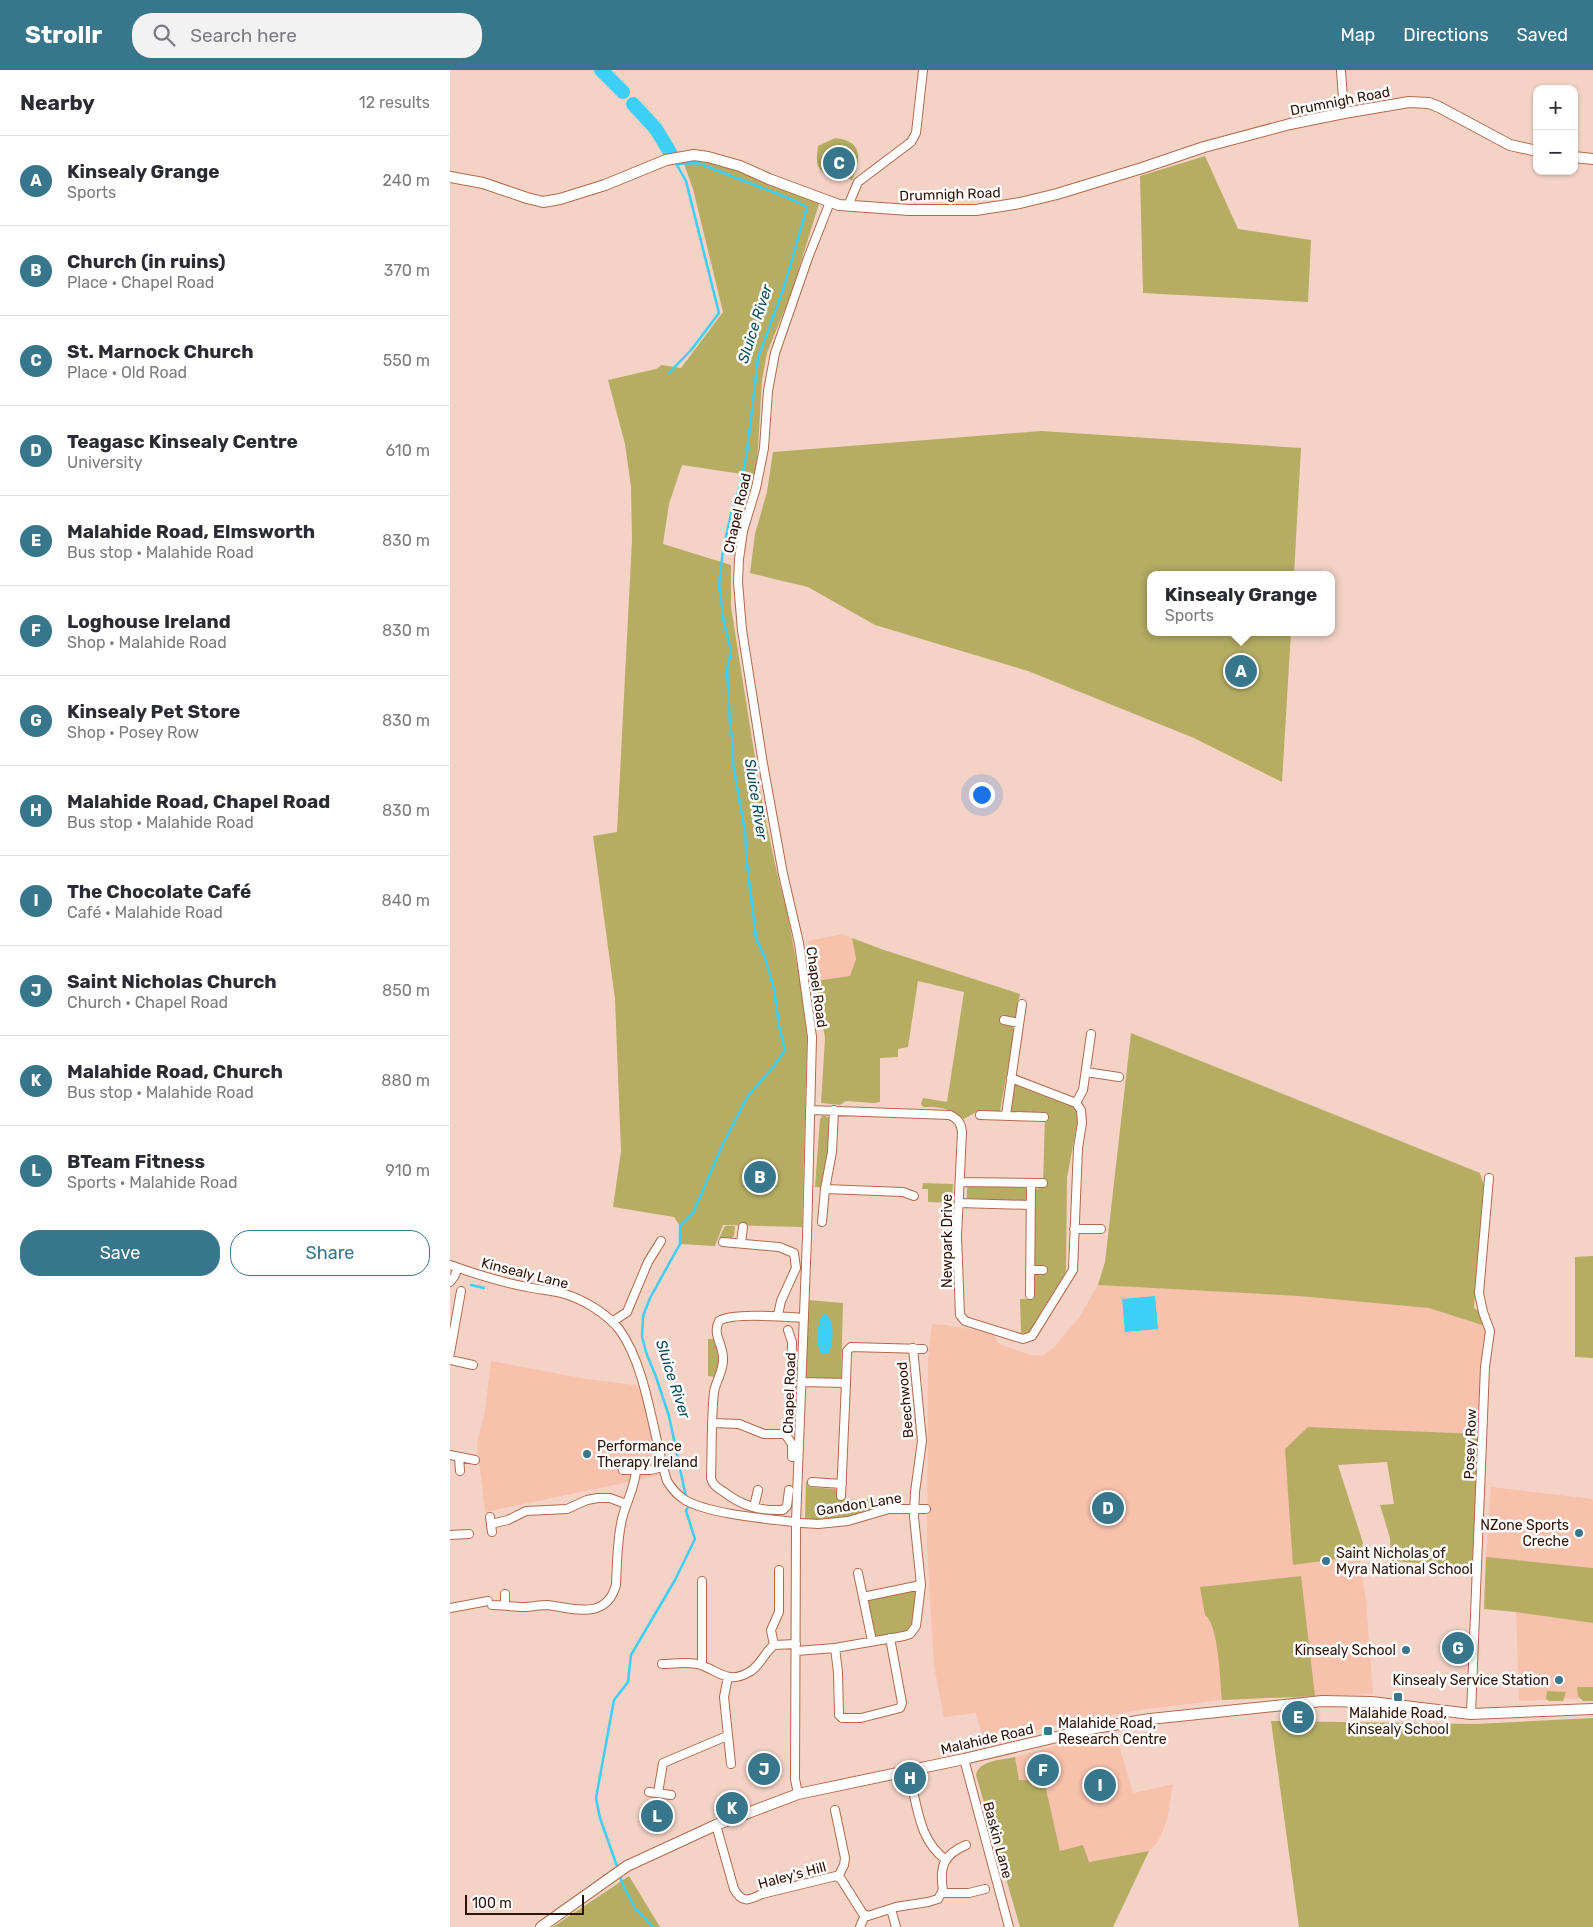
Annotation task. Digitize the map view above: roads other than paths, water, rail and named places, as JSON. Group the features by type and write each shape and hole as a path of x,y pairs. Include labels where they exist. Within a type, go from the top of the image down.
{"main road":[{"name":"Drumnigh Road","path":"450,177 483,183 543,202 560,199 605,185 666,160 681,156 708,157 740,166 830,202 848,206 937,210 1000,207 1088,185 1204,146 1344,112 1409,102 1429,104 1510,145 1533,151"},
{"path":"1578,157 1593,159"},
{"name":"Malahide Road","path":"541,1927 627,1866 716,1825 798,1794 964,1759 1118,1723 1308,1702 1371,1702 1471,1714 1593,1709"}],"street":[{"path":"848,206 858,182 912,142 916,133 923,70"},
{"path":"1341,70 1344,112"},
{"name":"Chapel Road","path":"798,1794 795,1779 796,1522 812,1037 799,943 782,874 763,764 742,630 738,582 743,531 756,488 764,448 768,391 775,353 808,258 830,202"},
{"path":"1006,1115 1022,1004"},
{"path":"1004,1020 1019,1023"},
{"path":"1011,1078 1076,1103 1083,1090 1091,1034"},
{"path":"1086,1072 1119,1077"},
{"name":"Newpark Drive","path":"810,1110 950,1115 957,1118 962,1132 957,1236 960,1315 965,1320 1023,1339 1032,1336 1073,1270 1078,1148 1082,1123 1081,1110 1076,1103"},
{"path":"822,1222 825,1189 832,1159 834,1110"},
{"path":"980,1115 1044,1117"},
{"name":"Posey Row","path":"1471,1714 1485,1367 1490,1331 1482,1312 1479,1293 1489,1178"},
{"path":"960,1182 1043,1183"},
{"path":"1030,1295 1031,1184"},
{"path":"825,1189 903,1192 914,1196"},
{"path":"959,1203 1030,1205"},
{"path":"741,1243 742,1227"},
{"path":"1074,1229 1101,1228"},
{"path":"612,1322 627,1312 648,1262 661,1241"},
{"path":"723,1242 779,1247 794,1254 796,1268 781,1301 778,1316"},
{"name":"Kinsealy Lane","path":"450,1265 508,1283 566,1294 587,1304 612,1322 622,1334 629,1347 644,1386 663,1467 672,1490 693,1504 702,1507 796,1522"},
{"path":"450,1282 458,1268"},
{"path":"1030,1270 1043,1270"},
{"path":"450,1353 461,1292"},
{"path":"789,1490 787,1506 783,1510 754,1507 737,1502 713,1484 711,1478 714,1389 724,1363 723,1353 716,1333 719,1321 731,1316 804,1318"},
{"path":"785,1434 790,1424 792,1342 788,1330"},
{"name":"Beechwood","path":"842,1496 848,1348 923,1349"},
{"name":"Beechwood","path":"890,1638 910,1634 914,1630 921,1585 915,1492 922,1441 912,1348"},
{"path":"450,1360 473,1364"},
{"path":"802,1382 846,1383"},
{"path":"713,1423 734,1423 764,1434 785,1434"},
{"path":"785,1434 792,1444 792,1457"},
{"path":"450,1455 475,1460"},
{"path":"459,1457 460,1471"},
{"path":"623,1470 663,1467"},
{"path":"450,1608 479,1601 522,1607 547,1606 580,1610 600,1606 609,1600 616,1585 618,1539 626,1504 635,1482 636,1470"},
{"path":"812,1482 842,1484"},
{"path":"754,1507 758,1490"},
{"path":"491,1525 508,1520 526,1510 566,1509 591,1499 610,1498 626,1504"},
{"name":"Gandon Lane","path":"796,1522 832,1523 848,1521 889,1509 926,1509"},
{"path":"450,1535 469,1534"},
{"path":"774,1645 771,1630 779,1612 779,1570"},
{"path":"858,1574 872,1641"},
{"path":"702,1581 702,1665"},
{"path":"862,1597 921,1585"},
{"path":"505,1594 505,1605"},
{"path":"774,1645 796,1648 835,1648 890,1638 902,1703 900,1708 861,1718 842,1718 839,1715 838,1672 835,1648"},
{"path":"662,1664 702,1665 713,1672 728,1676 739,1676 753,1669 774,1645"},
{"path":"728,1676 724,1697 731,1764"},
{"path":"658,1794 663,1763 727,1736"},
{"name":"Baskin Lane","path":"964,1759 1009,1927"},
{"path":"913,1791 924,1835 938,1854 946,1860"},
{"path":"649,1792 672,1796"},
{"name":"Haley's Hill","path":"835,1810 844,1858 844,1865 838,1877"},
{"name":"Haley's Hill","path":"716,1825 734,1888 739,1897 744,1900 817,1880 838,1877"},
{"path":"860,1927 865,1915 868,1916 938,1899 942,1893 942,1871 946,1860 955,1850 966,1846"},
{"name":"Haley's Hill","path":"838,1877 865,1915"},
{"path":"942,1893 969,1894 985,1889"},
{"path":"891,1909 896,1927"}],"water":[{"path":"1155,1296 1158,1329 1125,1332 1122,1299"},
{"path":"824,1313 828,1316 832,1325 832,1343 829,1353 822,1354 818,1345 817,1334"}],"waterway":[{"name":"Sluice River","path":"601,70 623,92"},
{"name":"Sluice River","path":"633,104 656,129 671,154"},
{"name":"Sluice River","path":"676,164 698,163 807,207 784,287 758,358 747,452 723,550 719,585 724,623 731,651 727,670 733,764 745,832 756,938 765,958 774,989 779,1026 785,1050 748,1096 722,1146 693,1213 680,1226 680,1244 650,1298 643,1316 642,1337 669,1416 686,1497"},
{"name":"Sluice River","path":"669,373 692,349 719,313 686,181 677,165"},
{"path":"471,1285 484,1288"},
{"name":"Sluice River","path":"618,1869 600,1818 596,1798 614,1700 628,1682 631,1655 675,1580 695,1539 686,1511 688,1507"},
{"path":"620,1875 635,1908 653,1927"}],"place":[{"name":"St. Marnock Church","path":"839,163"},
{"name":"Kinsealy Grange","path":"1241,671"},
{"name":"Church (in ruins)","path":"760,1177"},
{"name":"Performance Therapy Ireland","path":"587,1454"},
{"name":"Teagasc Kinsealy Centre","path":"1108,1508"},
{"name":"NZone Sports Creche","path":"1579,1533"},
{"name":"Saint Nicholas of Myra National School","path":"1326,1561"},
{"name":"Kinsealy Pet Store","path":"1458,1648"},
{"name":"Kinsealy School","path":"1406,1650"},
{"name":"Kinsealy Service Station","path":"1559,1680"},
{"name":"Malahide Road, Kinsealy School","path":"1398,1697"},
{"name":"Malahide Road, Elmsworth","path":"1298,1717"},
{"name":"Malahide Road, Research Centre","path":"1048,1731"},
{"name":"Saint Nicholas Church","path":"764,1769"},
{"name":"Loghouse Ireland","path":"1043,1770"},
{"name":"Malahide Road, Chapel Road","path":"910,1778"},
{"name":"The Chocolate Café","path":"1100,1785"},
{"name":"Malahide Road, Church","path":"732,1808"},
{"name":"BTeam Fitness","path":"657,1816"}]}
